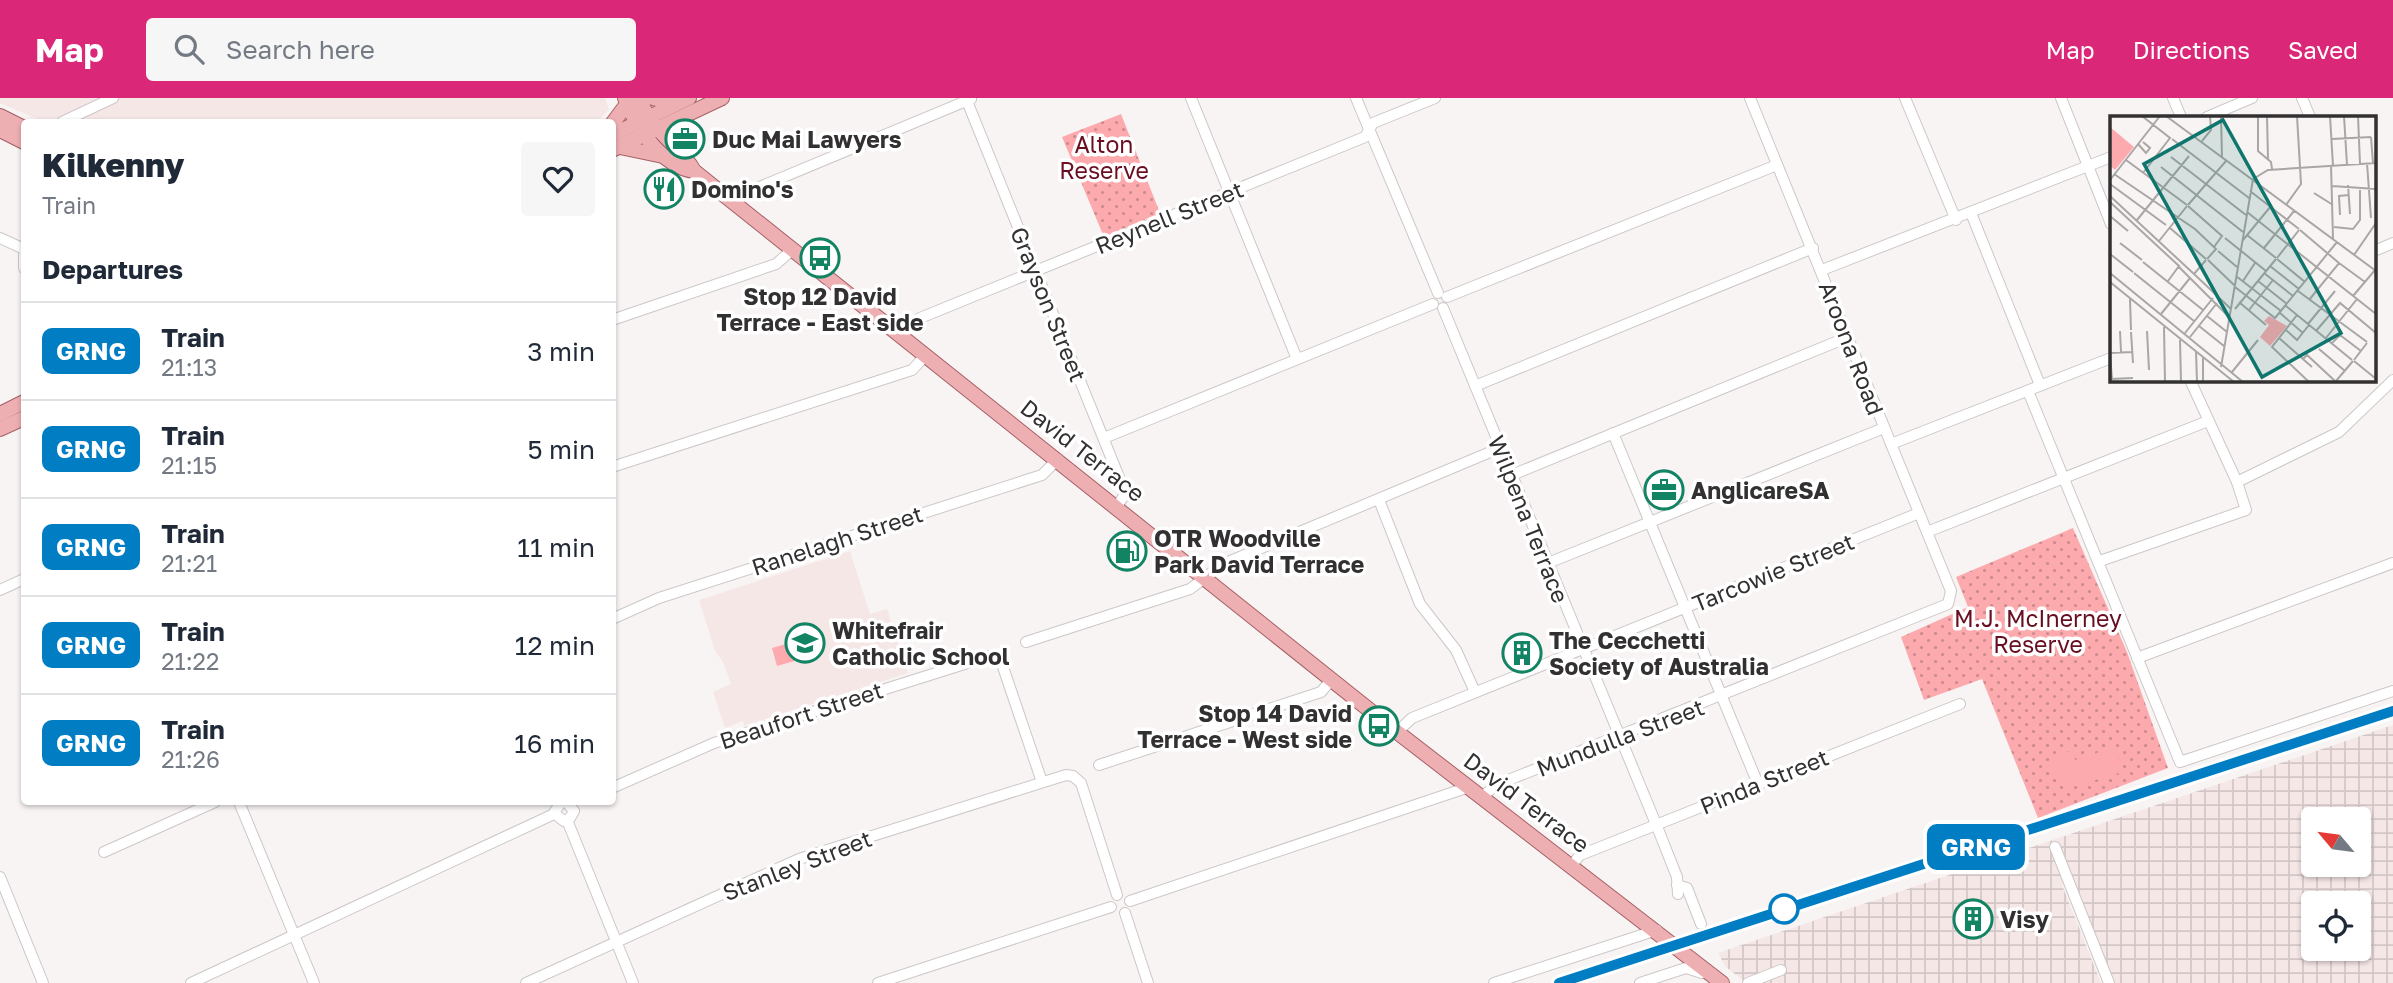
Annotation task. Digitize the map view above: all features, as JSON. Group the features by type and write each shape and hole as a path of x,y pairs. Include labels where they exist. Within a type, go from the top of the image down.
{"main road":[{"path":"653,98 675,104"},
{"path":"646,127 675,104 689,98"},
{"path":"616,143 646,127 722,98"},
{"path":"616,119 630,100 646,127"},
{"path":"0,116 21,126"},
{"name":"David Terrace","path":"646,127 664,156 683,169 694,171"},
{"name":"David Terrace","path":"646,127 688,160 694,171 1397,732 1676,944 1720,981"},
{"path":"0,130 21,140"},
{"path":"616,144 664,156"},
{"path":"0,414 21,404"},
{"path":"0,429 21,419"}],"street":[{"path":"68,119 113,98"},
{"path":"1191,98 1297,359"},
{"name":"Wilpena Terrace","path":"1356,98 1656,824 1678,890 1686,888 1701,924"},
{"name":"Reynell Street","path":"898,332 920,318 1365,137 1373,123 1435,98"},
{"name":"Aroona Road","path":"1751,98 1814,248 1951,591 1951,598"},
{"path":"1905,98 1956,220"},
{"path":"2061,98 2110,222"},
{"path":"2173,98 2181,116"},
{"path":"2209,116 2252,98"},
{"path":"2302,98 2310,116"},
{"path":"734,203 745,193 970,99"},
{"name":"Grayson Street","path":"970,99 1124,492 1117,506"},
{"path":"1822,270 1956,220 2110,157"},
{"path":"1104,438 1777,165"},
{"path":"1971,213 2040,385"},
{"path":"0,238 21,248"},
{"path":"2376,250 2393,243"},
{"path":"1475,386 1814,248"},
{"path":"616,319 776,264 793,249"},
{"path":"1511,475 1848,337"},
{"path":"616,466 912,370 926,355"},
{"path":"1891,444 2110,358"},
{"path":"2237,482 2339,432 2393,380"},
{"path":"2100,561 2246,510 2237,482 2191,382"},
{"path":"2028,391 2100,561 2180,762 2393,691"},
{"path":"1927,532 2208,421"},
{"path":"1548,563 1884,428"},
{"path":"1613,433 1758,784"},
{"path":"1027,642 1190,589 1223,564 1500,448"},
{"name":"Ranelagh Street","path":"616,617 659,598 1042,475 1058,459"},
{"path":"1379,500 1420,604 1456,650 1475,692"},
{"name":"Tarcowie Street","path":"1397,732 1412,718 1919,513"},
{"path":"2137,658 2393,563"},
{"path":"0,590 21,580"},
{"name":"Mundulla Street","path":"1482,797 1496,785 1948,604 1951,598"},
{"name":"Beaufort Street","path":"616,786 714,743 985,656 994,657 1002,664 1042,782"},
{"path":"1099,765 1321,692 1332,679"},
{"name":"Pinda Street","path":"1572,865 1580,855 1960,704"},
{"name":"Stanley Street","path":"526,983 799,859 1066,775 1077,778 1083,788 1117,895"},
{"path":"1130,901 1469,787"},
{"path":"104,852 208,805"},
{"path":"240,805 314,983"},
{"path":"557,805 554,809 555,814 560,820 567,820 573,815 570,805"},
{"path":"191,983 555,814"},
{"path":"567,820 633,983"},
{"path":"2055,847 2109,983"},
{"path":"0,877 43,983"},
{"path":"1117,895 1126,895 1130,901 1129,909 1125,913 1118,913 1111,907 1111,902 1117,895"},
{"path":"878,983 1111,907"},
{"path":"1125,913 1148,983"},
{"path":"1494,983 1657,930"},
{"path":"1640,983 1693,968 1720,981"},
{"path":"1748,983 1781,970"}],"shaded area":[{"path":"0,98 605,98 609,110 599,119 37,119 0,103"},
{"name":"Whitefrair Catholic School","path":"850,551 870,614 887,609 908,673 744,726 743,721 725,728 713,692 731,684 723,662 715,651 699,600"},
{"path":"2393,725 2393,983 2113,983 2071,878 2062,885 2101,983 1746,983 1725,966 1718,953"}],"green space":[{"name":"Alton Reserve","path":"1121,114 1160,213 1104,237 1062,137"},
{"path":"1121,128 1133,157 1100,166 1102,171 1088,177 1076,148 1090,142 1088,137 1105,129 1108,134"},
{"name":"M.J. McInerney Reserve","path":"2073,528 2127,652 2168,768 2038,818 1982,679 1924,700 1901,637 1968,607 1956,577"},
{"path":"807,638 812,656 777,666 772,648"},
{"path":"2115,747 2123,772 2071,787 2049,764 2051,759 2072,750 2075,760"}],"railway":[{"path":"1559,983 2393,711"}],"train":[{"name":"GRNG","path":"1559,983 2393,711"}],"place":[{"name":"Duc Mai Lawyers","path":"685,139"},
{"name":"Domino's","path":"664,189"},
{"name":"Stop 12 David Terrace - East side","path":"820,258"},
{"name":"AnglicareSA","path":"1664,490"},
{"name":"OTR Woodville Park David Terrace","path":"1127,551"},
{"name":"Whitefrair Catholic School","path":"805,643"},
{"name":"The Cecchetti Society of Australia","path":"1522,653"},
{"name":"Stop 14 David Terrace - West side","path":"1379,726"},
{"name":"Visy","path":"1973,919"}]}
